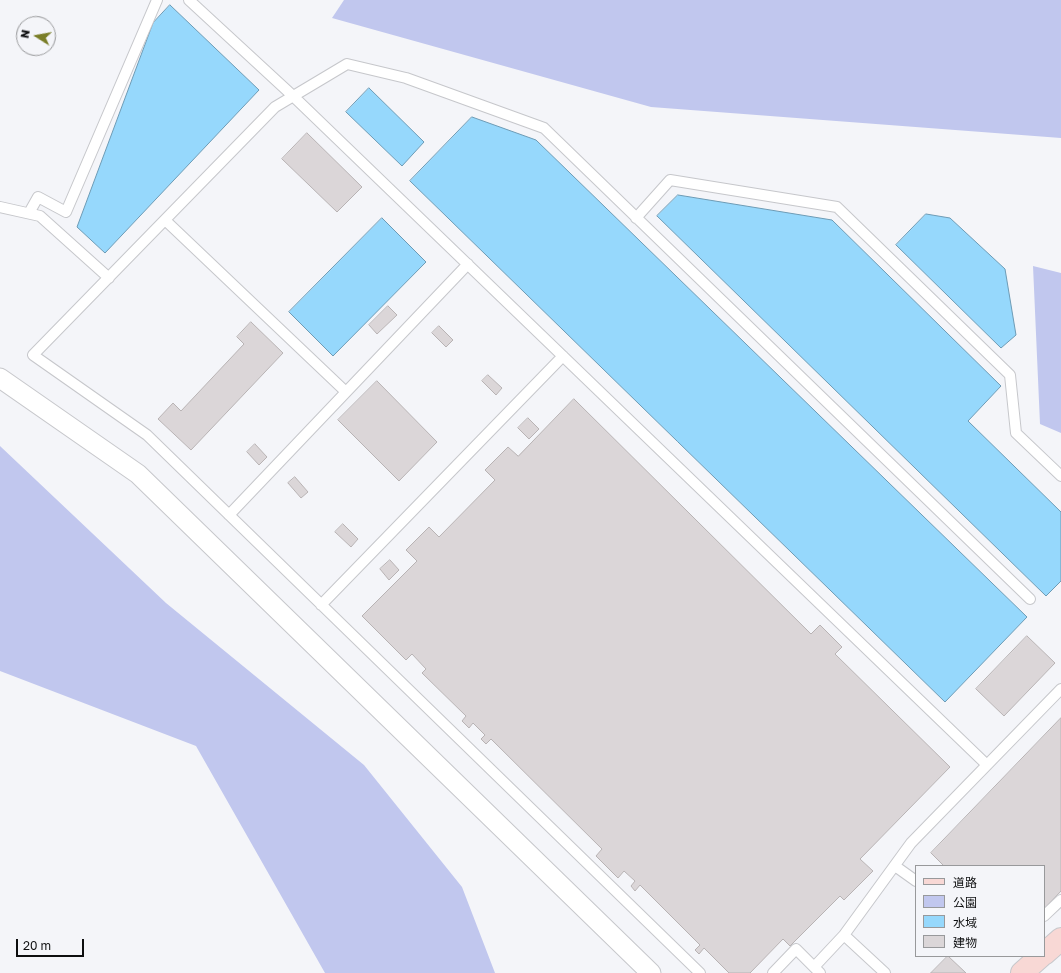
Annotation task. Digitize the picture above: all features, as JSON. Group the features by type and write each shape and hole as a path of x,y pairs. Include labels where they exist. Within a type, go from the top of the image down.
{"main road":[{"path":"1045,953 1061,939"},
{"path":"1022,973 1040,957"}],"street":[{"path":"0,378 138,474 651,973"}],"lane":[{"path":"29,213 38,197 66,212 157,0"},
{"path":"189,0 293,96 987,765"},
{"path":"700,973 147,435 33,355 275,106 347,64 406,78 544,128 1030,599"},
{"path":"636,218 670,180 837,207 1010,374 1016,433 1061,476"},
{"path":"0,207 40,216 109,278"},
{"path":"165,220 346,392"},
{"path":"229,515 468,264"},
{"path":"321,604 563,356"},
{"path":"773,973 796,949 817,970 912,843 1061,689"},
{"path":"895,866 915,880"},
{"path":"1045,915 1061,900"},
{"path":"844,935 885,973"}],"green space":[{"path":"344,0 1061,0 1061,138 651,107 332,18"},
{"path":"1033,266 1061,273 1061,433 1040,424"},
{"path":"0,446 166,603 364,765 462,887 495,973 325,973 196,746 0,671"}],"water":[{"path":"170,5 259,90 105,253 77,227 153,23"},
{"path":"369,88 424,142 402,166 346,112"},
{"path":"472,117 536,140 1027,617 945,702 410,181"},
{"path":"678,195 832,220 1001,386 968,421 1061,512 1061,581 1046,596 657,216"},
{"path":"926,214 950,218 1005,269 1016,335 1001,348 896,245"},
{"path":"382,218 426,262 333,356 289,312"}],"building":[{"path":"307,133 362,187 337,212 282,159"},
{"path":"388,306 397,315 377,334 369,325"},
{"path":"251,322 283,353 191,450 158,419 173,403 181,411 244,344 237,337"},
{"path":"439,326 453,340 446,347 432,333"},
{"path":"488,375 502,388 496,395 482,381"},
{"path":"377,381 437,442 399,481 338,420"},
{"path":"574,399 811,634 820,625 842,647 835,654 950,767 860,859 873,871 844,900 840,896 790,946 783,939 750,973 729,973 704,948 699,954 695,950 700,945 640,885 635,891 631,886 635,881 624,871 618,878 596,856 602,849 491,739 486,744 481,739 485,735 473,723 469,728 462,721 466,716 422,673 426,669 412,654 406,660 362,616 417,561 406,550 429,527 439,537 495,480 485,470 508,447 518,456"},
{"path":"528,418 539,429 529,439 518,428"},
{"path":"255,444 267,457 259,465 247,452"},
{"path":"295,477 308,492 301,498 288,483"},
{"path":"343,524 358,539 351,547 335,532"},
{"path":"390,560 399,570 389,580 380,569"},
{"path":"1027,636 1055,663 1004,716 976,689"},
{"path":"1061,718 1061,891 1045,908 1045,865 943,865 931,853"},
{"path":"947,957 949,957 966,973 931,973"}]}
